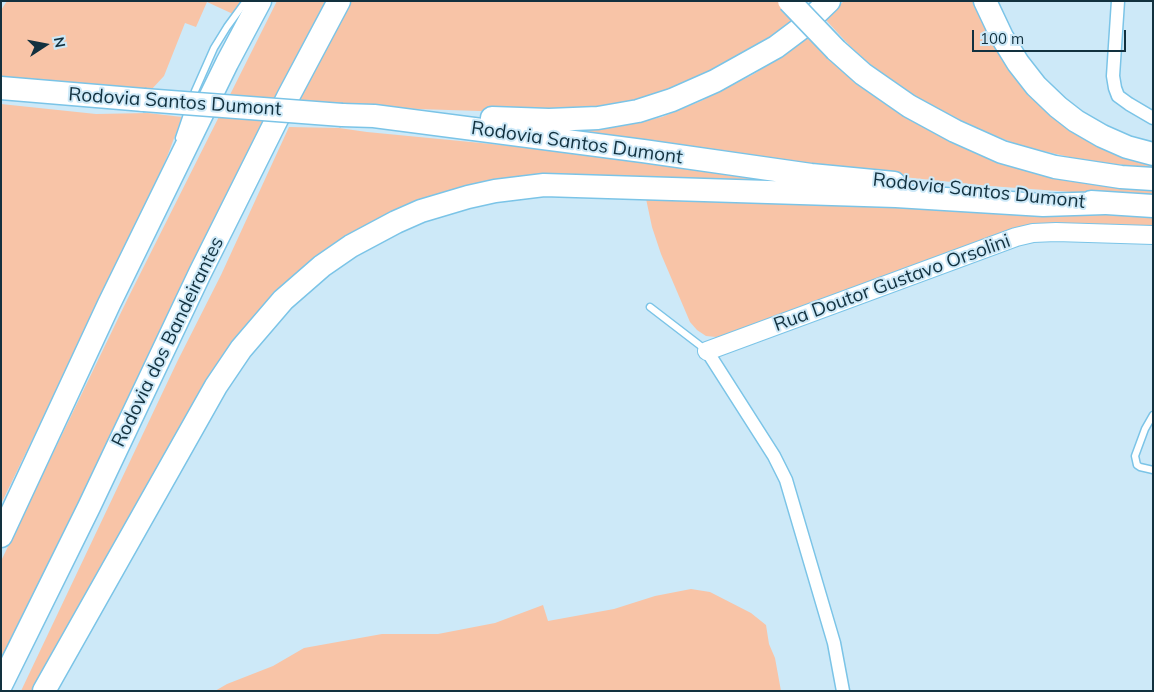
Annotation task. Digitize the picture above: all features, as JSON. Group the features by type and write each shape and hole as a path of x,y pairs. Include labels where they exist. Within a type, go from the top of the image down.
{"highway":[{"path":"1,536 109,304 227,63 260,1"},
{"name":"Rodovia dos Bandeirantes","path":"1,684 89,507 200,273 288,96 339,1"},
{"name":"Rodovia Santos Dumont","path":"789,1 836,50 863,74 910,106 955,131 1002,152 1027,160 1071,170 1121,177 1153,179"},
{"path":"374,116 550,120 598,118 638,110 672,100 716,81 748,63 800,29 829,1"},
{"path":"985,1 1002,37 1018,63 1036,86 1058,107 1076,121 1102,136 1153,154"},
{"name":"Rodovia Santos Dumont","path":"1,88 374,116 643,151 811,176 1153,206"},
{"path":"44,691 216,386 241,349 276,308 311,275 351,246 396,222 421,211 468,197 495,191 544,185 896,196 1043,205 1105,203"}],"street":[{"path":"1118,1 1112,76 1118,96 1153,118"},
{"name":"Rua Doutor Gustavo Orsolini","path":"707,351 1016,237 1056,232 1153,235"},
{"path":"707,351 774,456 786,480 834,643 843,691"}],"lane":[{"path":"177,143 195,91 214,48 246,1"},
{"path":"167,186 175,152"},
{"path":"650,307 707,351"},
{"path":"1153,415 1145,429 1135,461 1140,467 1153,470"}],"shaded area":[{"path":"7,1 241,1 233,14 207,2 196,27 185,23 164,76 151,90 1,78 1,10"},
{"path":"277,1 327,1 1,667 1,561 128,298"},
{"path":"351,1 779,1 797,22 705,79 615,108 510,112 296,105 333,31"},
{"path":"844,1 979,1 1021,77 1153,160 1153,168 1087,161 1021,146 956,120 926,104 872,66 825,19"},
{"path":"808,34 919,120 1153,186 1153,198 990,186 874,174 560,130 622,126 662,117 701,101 752,75 773,62"},
{"path":"1,104 96,114 148,113 182,117 144,209 1,504"},
{"path":"289,127 339,128 564,151 835,188 487,186 292,283 35,691 21,691 178,360 221,275"},
{"path":"645,194 1153,217 1153,228 1045,224 734,334 716,337 706,336 690,322 661,254 652,227"},
{"path":"691,589 710,592 751,613 766,625 781,691 215,691 227,684 273,666 304,648 382,634 438,634 495,623 543,605 548,621 614,609 655,596"}]}
